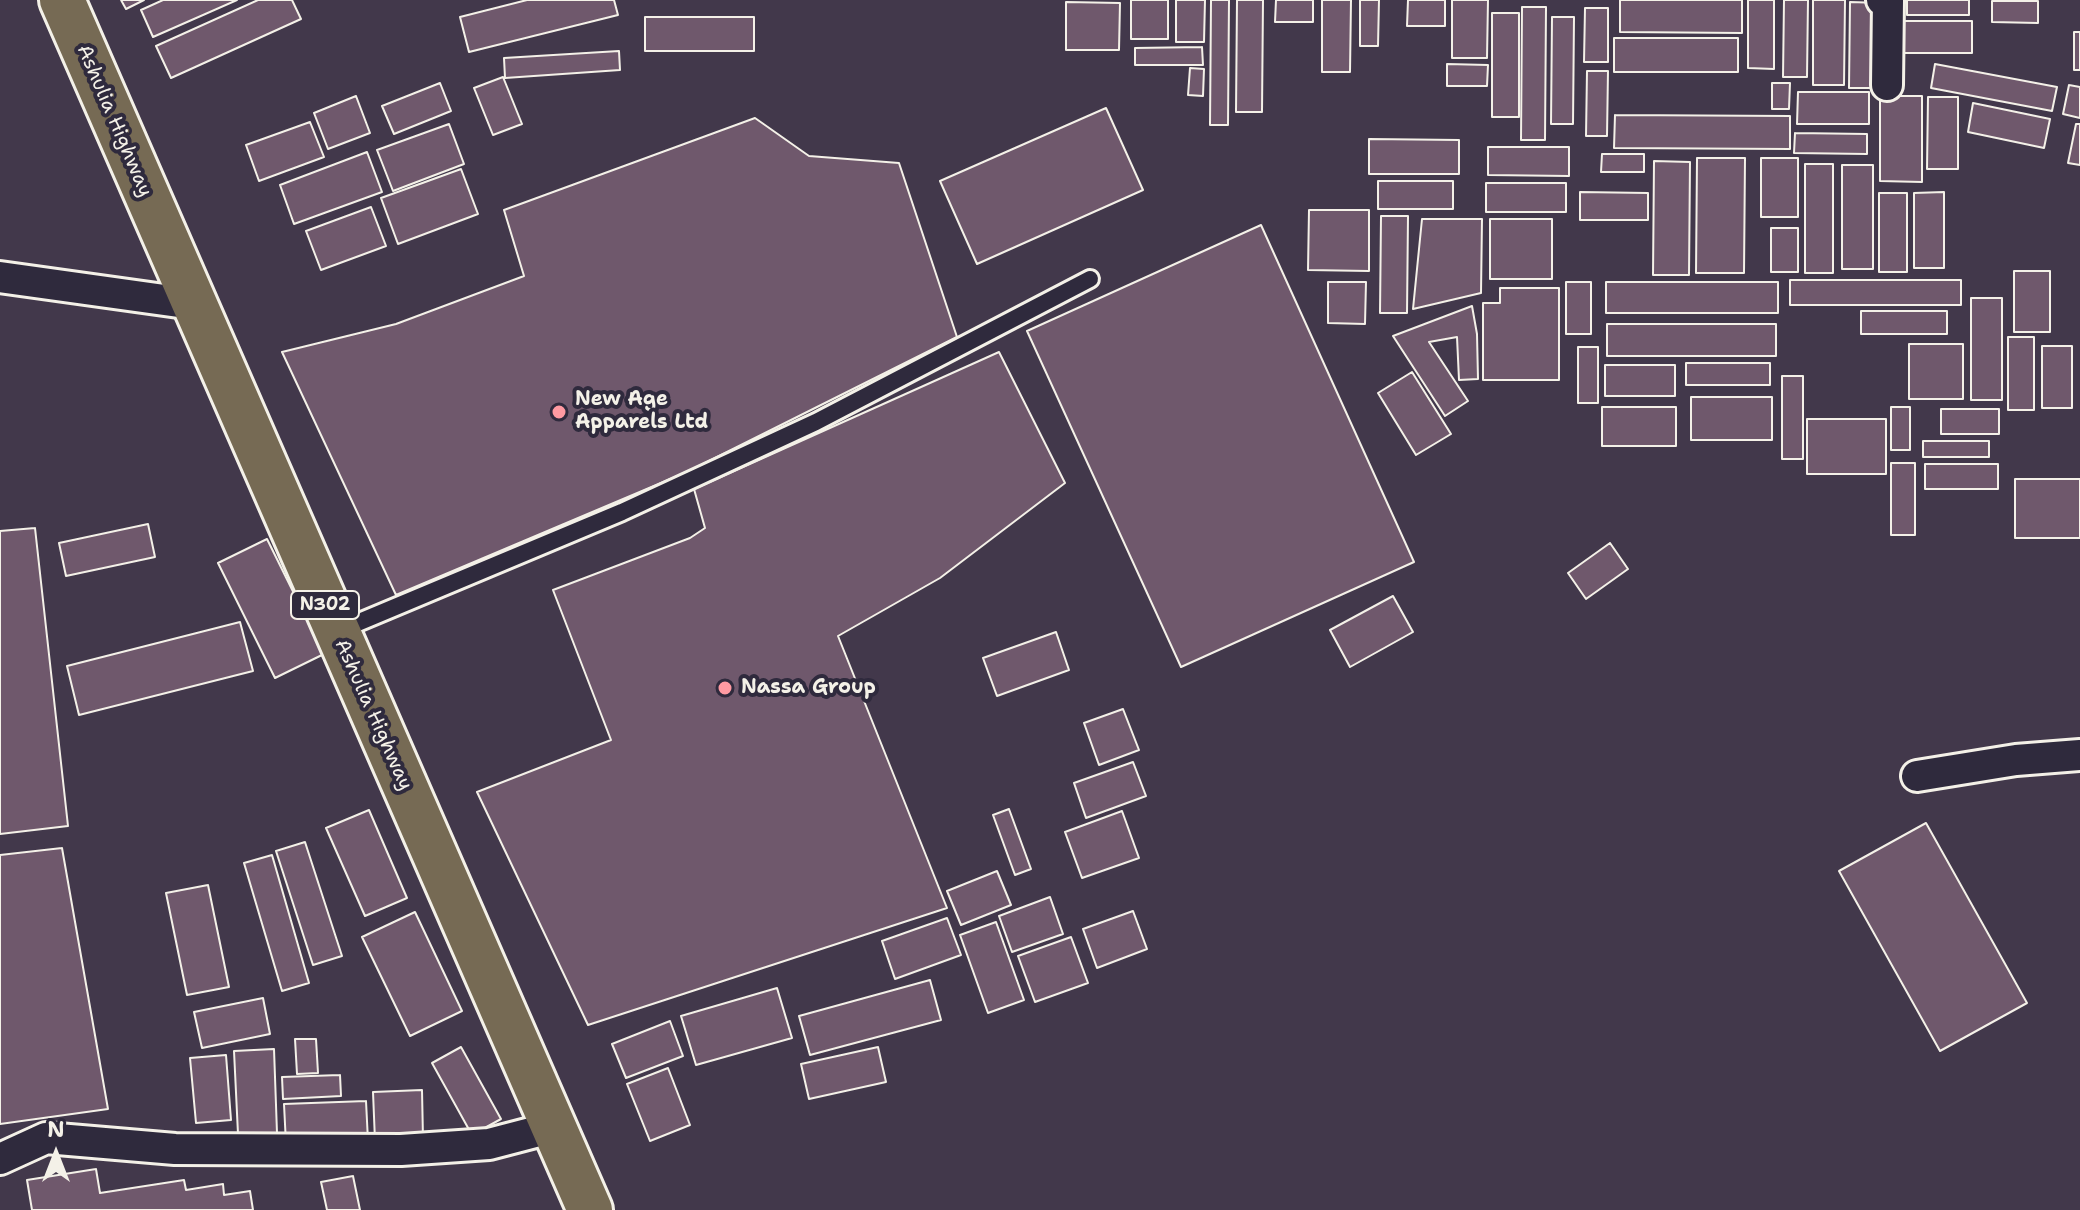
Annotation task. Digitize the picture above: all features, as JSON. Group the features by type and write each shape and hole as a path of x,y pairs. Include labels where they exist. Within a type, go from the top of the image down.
{"highway":[{"name":"Ashulia Highway","path":"62,0 590,1210"}],"street":[{"path":"1882,0 1888,1 1887,85"},
{"path":"0,277 193,304"},
{"path":"1917,776 2016,760 2080,755"},
{"path":"0,1159 46,1138 175,1149 401,1150 489,1144 554,1127"}],"lane":[{"path":"337,632 622,512 789,435 1090,279"}],"building":[{"path":"121,0 144,0 126,9"},
{"path":"163,0 237,0 153,37 141,10"},
{"path":"258,0 292,0 301,19 171,78 156,46"},
{"path":"527,0 614,0 618,15 469,52 460,17"},
{"path":"1131,0 1168,0 1168,39 1131,39"},
{"path":"1176,0 1205,0 1204,42 1176,42"},
{"path":"1211,0 1229,0 1228,125 1210,125"},
{"path":"1237,0 1263,0 1262,112 1236,112"},
{"path":"1276,0 1313,0 1313,22 1275,22"},
{"path":"1322,0 1351,0 1350,72 1322,72"},
{"path":"1360,0 1379,0 1378,46 1360,46"},
{"path":"1408,0 1445,0 1445,26 1407,26"},
{"path":"1452,0 1488,0 1487,58 1452,58"},
{"path":"1620,0 1742,0 1742,33 1620,32"},
{"path":"1748,0 1774,0 1774,69 1748,68"},
{"path":"1784,0 1808,0 1807,77 1783,77"},
{"path":"1813,0 1845,0 1844,85 1813,85"},
{"path":"1907,0 1969,0 1969,15 1907,15"},
{"path":"1992,1 2038,1 2038,23 1992,22"},
{"path":"1066,2 1120,3 1119,50 1066,50"},
{"path":"1850,2 1881,3 1881,88 1849,88"},
{"path":"1522,7 1546,7 1545,140 1521,140"},
{"path":"1585,8 1608,8 1608,62 1584,62"},
{"path":"1492,13 1519,13 1519,117 1492,117"},
{"path":"645,17 754,17 754,51 645,51"},
{"path":"1552,17 1574,17 1573,124 1551,124"},
{"path":"1896,21 1972,21 1972,53 1896,53"},
{"path":"2074,32 2080,32 2080,70 2074,70"},
{"path":"1614,38 1738,38 1738,72 1614,72"},
{"path":"1202,47 1203,65 1135,65 1135,48"},
{"path":"619,51 620,70 505,78 504,58"},
{"path":"1447,64 1488,65 1487,86 1447,86"},
{"path":"1935,64 2057,87 2052,111 1931,88"},
{"path":"1190,68 1204,69 1203,96 1188,95"},
{"path":"1587,71 1608,71 1607,136 1586,136"},
{"path":"503,77 522,124 493,135 474,88"},
{"path":"440,83 451,111 394,134 382,106"},
{"path":"1772,83 1790,83 1789,109 1772,109"},
{"path":"2069,85 2080,87 2080,118 2063,114"},
{"path":"1798,92 1869,92 1869,124 1797,124"},
{"path":"356,96 370,133 328,149 314,113"},
{"path":"1880,96 1922,96 1922,182 1880,181"},
{"path":"1928,97 1958,97 1958,169 1927,169"},
{"path":"1973,103 2050,119 2044,148 1968,132"},
{"path":"1106,108 1143,190 977,264 940,181"},
{"path":"1615,115 1790,116 1790,149 1614,148"},
{"name":"New Age Apparels Ltd","path":"755,118 809,156 899,163 957,337 687,472 396,595 282,352 396,324 524,276 504,210"},
{"path":"310,122 324,157 259,181 246,145"},
{"path":"449,124 464,164 393,191 377,150"},
{"path":"2076,124 2080,124 2080,165 2068,163"},
{"path":"1795,133 1867,134 1867,154 1794,153"},
{"path":"1369,139 1459,140 1459,174 1369,174"},
{"path":"1488,147 1569,147 1569,176 1488,175"},
{"path":"367,152 382,192 294,224 280,185"},
{"path":"1602,154 1644,154 1644,172 1601,172"},
{"path":"1697,158 1745,158 1744,273 1696,273"},
{"path":"1761,158 1798,158 1798,217 1761,217"},
{"path":"1654,161 1690,162 1689,275 1653,275"},
{"path":"1805,164 1833,164 1833,273 1805,273"},
{"path":"1842,165 1873,165 1873,269 1842,269"},
{"path":"461,169 478,214 398,244 381,198"},
{"path":"1378,181 1453,181 1453,209 1378,209"},
{"path":"1486,183 1566,183 1566,212 1486,212"},
{"path":"1580,192 1648,193 1648,220 1580,220"},
{"path":"1944,192 1944,268 1914,268 1914,193"},
{"path":"1879,193 1907,193 1907,272 1879,272"},
{"path":"371,207 386,246 321,270 306,231"},
{"path":"1309,210 1369,210 1369,271 1308,270"},
{"path":"1381,216 1408,216 1407,313 1380,313"},
{"path":"1422,219 1482,219 1481,293 1413,309"},
{"path":"1490,219 1552,219 1552,279 1490,279"},
{"path":"1261,225 1414,562 1181,667 1027,331"},
{"path":"1771,228 1798,228 1798,272 1771,272"},
{"path":"2014,271 2050,271 2050,332 2014,332"},
{"path":"1790,280 1961,280 1961,305 1790,305"},
{"path":"1328,282 1366,282 1365,324 1328,323"},
{"path":"1566,282 1591,282 1591,334 1566,334"},
{"path":"1606,282 1778,282 1778,313 1606,313"},
{"path":"1500,288 1559,288 1559,380 1483,380 1483,303 1500,303"},
{"path":"1971,298 2002,298 2002,400 1971,400"},
{"path":"1472,306 1477,334 1478,379 1459,380 1457,337 1429,342 1468,401 1445,416 1393,336"},
{"path":"1861,311 1947,311 1947,334 1861,334"},
{"path":"1607,324 1776,324 1776,356 1607,356"},
{"path":"2008,337 2034,337 2034,410 2008,410"},
{"path":"1909,344 1963,344 1963,399 1909,399"},
{"path":"2042,346 2072,346 2072,408 2042,408"},
{"path":"1578,347 1598,347 1598,403 1578,403"},
{"name":"Nassa Group","path":"999,352 1065,483 940,578 838,636 947,908 588,1025 477,792 611,740 553,590 690,538 705,528 694,489"},
{"path":"1686,363 1770,363 1770,385 1686,385"},
{"path":"1605,365 1675,365 1675,396 1605,396"},
{"path":"1412,372 1451,434 1416,455 1378,393"},
{"path":"1782,376 1803,376 1803,459 1782,459"},
{"path":"1691,397 1772,397 1772,440 1691,440"},
{"path":"1602,407 1676,407 1676,446 1602,446"},
{"path":"1891,407 1910,407 1910,450 1891,450"},
{"path":"1941,409 1999,409 1999,434 1941,434"},
{"path":"1807,419 1886,419 1886,474 1807,474"},
{"path":"1923,441 1989,441 1989,457 1923,457"},
{"path":"1891,463 1915,463 1915,535 1891,535"},
{"path":"1925,464 1998,464 1998,489 1925,489"},
{"path":"2015,479 2080,479 2080,538 2015,538"},
{"path":"148,524 155,557 66,576 59,543"},
{"path":"35,528 68,826 0,834 0,531"},
{"path":"267,539 324,654 275,678 218,563"},
{"path":"1610,543 1628,569 1586,599 1568,573"},
{"path":"1393,596 1413,632 1350,667 1330,630"},
{"path":"240,622 253,671 79,715 67,666"},
{"path":"1056,632 1069,670 997,696 983,658"},
{"path":"1123,709 1139,750 1099,765 1084,723"},
{"path":"1133,762 1146,796 1086,818 1074,783"},
{"path":"1009,809 1031,869 1015,875 993,815"},
{"path":"369,810 407,898 365,916 326,828"},
{"path":"1122,811 1139,858 1082,878 1065,832"},
{"path":"1926,823 2027,1003 1940,1051 1839,871"},
{"path":"305,842 342,956 313,965 276,851"},
{"path":"62,848 108,1109 0,1124 0,855"},
{"path":"272,855 309,983 282,991 244,863"},
{"path":"997,871 1011,905 961,925 947,891"},
{"path":"208,885 229,987 187,995 166,893"},
{"path":"1050,897 1063,934 1012,952 999,916"},
{"path":"1133,911 1147,949 1097,968 1083,929"},
{"path":"415,912 462,1011 410,1036 362,937"},
{"path":"947,918 961,955 895,979 882,941"},
{"path":"996,922 1024,1000 988,1013 960,935"},
{"path":"1071,937 1088,983 1035,1002 1018,956"},
{"path":"930,980 941,1020 810,1055 799,1016"},
{"path":"777,988 792,1038 696,1065 681,1016"},
{"path":"263,998 270,1034 202,1048 194,1012"},
{"path":"670,1021 683,1056 626,1078 612,1044"},
{"path":"295,1039 316,1039 318,1073 297,1074"},
{"path":"461,1047 501,1119 472,1135 432,1063"},
{"path":"878,1047 886,1082 809,1099 801,1064"},
{"path":"274,1049 277,1133 238,1134 234,1051"},
{"path":"226,1055 231,1120 196,1123 190,1058"},
{"path":"668,1068 690,1125 650,1141 627,1084"},
{"path":"340,1075 341,1096 283,1099 282,1077"},
{"path":"422,1090 423,1139 375,1141 373,1092"},
{"path":"366,1101 368,1141 286,1144 284,1104"},
{"path":"96,1169 100,1193 184,1180 186,1190 223,1184 224,1195 250,1191 253,1210 32,1210 27,1180"},
{"path":"353,1176 360,1210 327,1210 321,1182"}],"place":[{"name":"New Age Apparels Ltd","path":"559,412"},
{"name":"Nassa Group","path":"725,688"}]}
